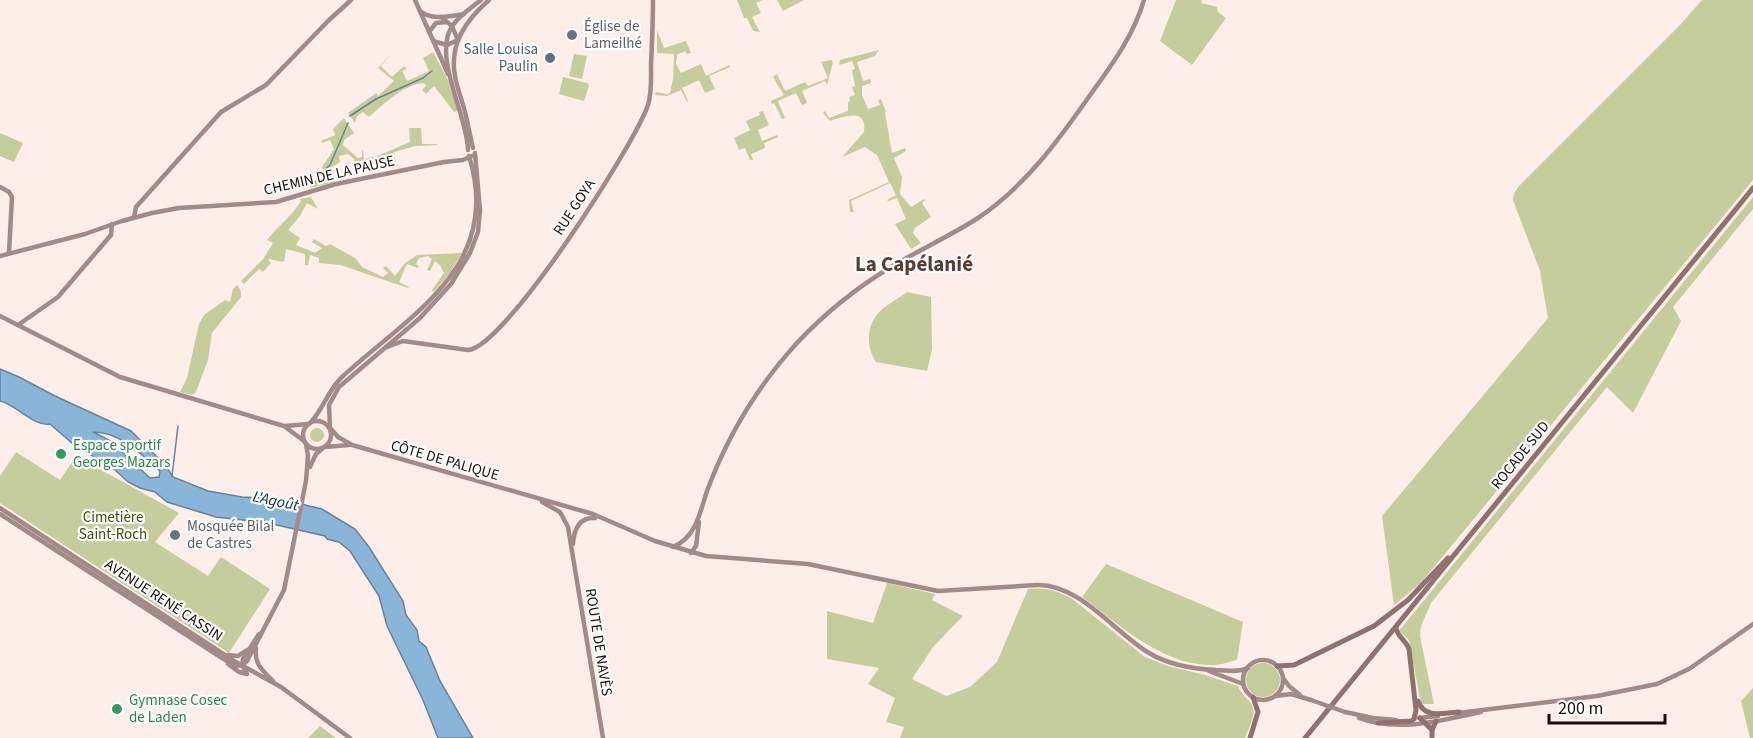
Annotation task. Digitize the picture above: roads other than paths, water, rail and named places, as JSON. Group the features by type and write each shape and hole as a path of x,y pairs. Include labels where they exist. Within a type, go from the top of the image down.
{"main road":[{"name":"ROCADE SUD","path":"1305,738 1753,188"},
{"path":"1277,666 1294,665 1374,626 1422,586 1478,526"},
{"path":"1396,627 1396,632 1406,642 1409,649 1417,718"},
{"path":"1415,691 1419,705 1425,712 1432,714 1459,712"},
{"path":"1250,738 1258,712 1252,697"},
{"path":"1378,723 1406,723 1417,718 1426,722 1432,729"},
{"path":"1432,738 1432,729 1436,721"}],"street":[{"path":"134,217 136,207 221,112 266,85 351,0"},
{"path":"242,665 246,663 284,590 304,488 312,460 332,437 329,408 337,390 387,347 451,284 476,241 481,206 465,129 449,76 415,0"},
{"path":"449,76 447,45 452,26 481,0"},
{"path":"306,481 308,456 304,432 319,412 332,388 340,378 402,332 442,287 465,252 472,236 475,222 473,174 454,74 454,58 458,40 468,21 489,0"},
{"name":"RUE GOYA","path":"387,347 403,341 468,350 478,348 525,300 617,162 647,109 651,93 653,0"},
{"path":"684,551 682,547 699,517 717,467 740,420 767,379 794,346 821,319 855,291 891,267 980,216 1025,179 1059,139 1122,50 1136,23 1144,0"},
{"path":"422,13 444,19 452,26 458,40"},
{"path":"429,32 444,19 464,14"},
{"path":"433,41 447,45 458,40"},
{"name":"CHEMIN DE LA PAUSE","path":"0,256 85,234 134,217 179,208 276,202 336,184 456,160 470,153"},
{"path":"456,160 469,168 473,174"},
{"path":"0,187 9,192 12,199 9,252"},
{"path":"18,325 58,297 111,235 112,224"},
{"path":"0,316 120,377 284,426 315,449 324,448"},
{"path":"402,332 403,341"},
{"name":"RUE GOYA","path":"402,332 419,342"},
{"path":"284,426 324,422 330,429"},
{"name":"CÔTE DE PALIQUE","path":"330,429 352,445 532,497"},
{"name":"CÔTE DE PALIQUE","path":"324,448 352,445"},
{"path":"532,497 602,519 672,547 706,556 809,564 938,591 1042,585 1062,589 1075,596 1152,654 1169,662 1204,670 1236,681 1244,685 1252,697 1262,700 1289,693 1378,723 1400,725 1436,721 1501,708"},
{"path":"532,497 560,512 571,525 590,518 602,519"},
{"name":"AVENUE RENÉ CASSIN","path":"0,508 224,656"},
{"path":"566,521 566,513 572,509"},
{"path":"572,549 574,531 581,516 578,511"},
{"name":"AVENUE RENÉ CASSIN","path":"0,514 49,542"},
{"path":"691,553 697,541 699,517"},
{"name":"ROUTE DE NAVÈS","path":"566,521 603,738"},
{"path":"672,547 685,540"},
{"path":"697,541 706,556"},
{"path":"1345,712 1383,719 1417,718 1597,696 1657,684 1689,669 1753,624"},
{"path":"248,674 242,661 266,625"},
{"path":"258,641 255,653 258,664 277,685"},
{"path":"224,656 238,656 250,648"},
{"path":"224,656 277,685 350,738"},
{"path":"224,656 236,670 262,677"},
{"path":"1244,685 1244,673 1254,662 1263,660 1277,666 1289,686 1303,696"},
{"path":"1204,670 1236,671 1248,668"},
{"path":"1276,696 1283,678"}],"water":[{"name":"L'Agoût","path":"0,369 131,431 166,466 173,477 208,491 242,497 283,499 322,509 355,529 403,601 406,615 417,630 419,641 426,647 440,681 473,738 438,738 423,700 387,626 379,596 350,551 339,542 327,539 325,536 268,523 216,517 167,502 155,492 128,482 114,469 73,444 50,424 38,422 0,401","holes":["93,432 121,440 137,451 160,471 159,477 150,478 109,440"]}],"waterway":[{"path":"350,116 376,99 423,78 432,71"},
{"path":"314,185 321,173 330,165 348,123"},
{"path":"172,476 178,426"}],"place":[{"name":"Église de Lameilhé","path":"572,35"},
{"name":"Salle Louisa Paulin","path":"550,58"},
{"name":"Espace sportif Georges Mazars","path":"61,454"},
{"name":"Mosquée Bilal de Castres","path":"175,535"},
{"name":"Gymnase Cosec de Laden","path":"117,709"}],"district":[{"name":"La Capélanié","path":"914,264"}],"park label":[{"name":"Cimetière Saint-Roch","path":"113,526"}]}
